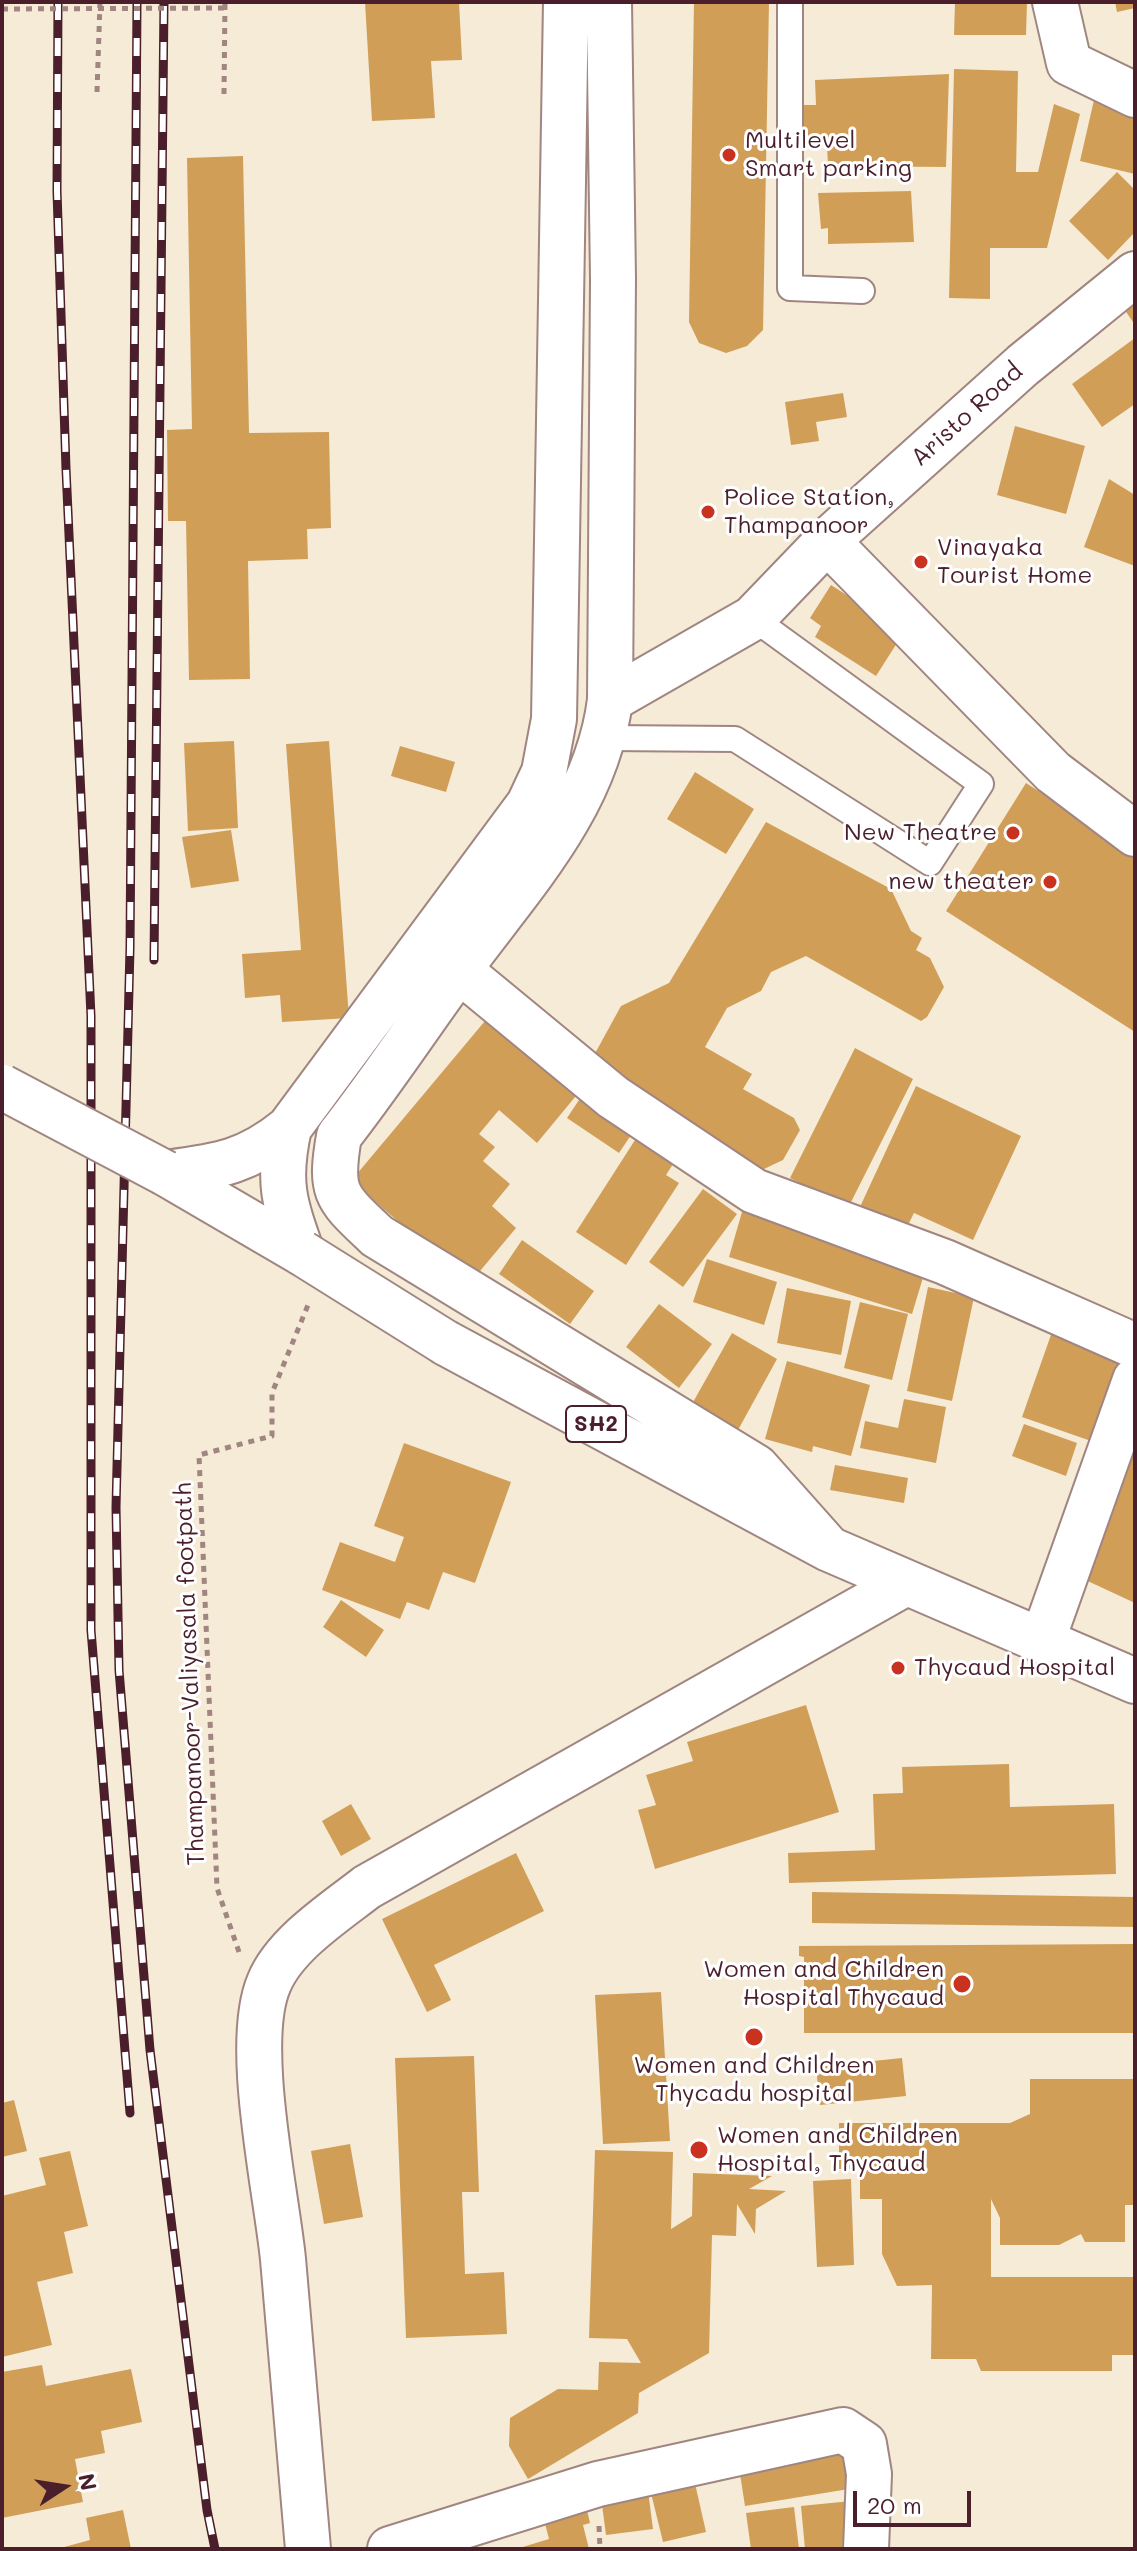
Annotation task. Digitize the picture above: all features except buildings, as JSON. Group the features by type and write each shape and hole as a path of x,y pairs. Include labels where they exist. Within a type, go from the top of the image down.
{"main road":[{"path":"2,1087 165,1173 232,1164 263,1149 289,1128 529,804 544,772 554,719 566,2"},
{"path":"609,2 608,123 613,279 608,719 589,785 551,848 339,1136 333,1172 340,1201 377,1236 756,1467 829,1549"},
{"path":"1055,2 1069,63 1135,95"},
{"name":"Aristo Road","path":"608,719 753,618 827,541 1023,365 1135,274"},
{"path":"827,541 1053,772 1135,834"},
{"path":"459,970 613,1097 754,1191 945,1262 1135,1346"},
{"path":"289,1128 281,1166 284,1202 313,1260"},
{"name":"SH2","path":"165,1173 446,1343 829,1549 1135,1681"},
{"path":"1043,1639 1135,1380"},
{"path":"308,2549 282,2257 258,2051 259,2014 269,1981 305,1936 367,1887 906,1583"},
{"path":"390,2549 598,2484 843,2430 864,2444 869,2474 866,2549"}],"lane":[{"path":"790,2 790,288 862,291"},
{"path":"608,719 735,739 930,863 981,784 753,618"}],"path":[{"path":"2,9 225,5 224,94"},
{"path":"97,92 100,6"},
{"name":"Thampanoor-Valiyasala footpath","path":"259,2014 217,1888 199,1455 272,1436 272,1393 313,1260"}],"railway":[{"path":"58,2 57,191 66,469 91,1016 91,1630 130,2113"},
{"path":"137,2 130,948 116,1507 119,1670 150,2050 207,2510 215,2549"},
{"path":"154,960 164,2"}],"place":[{"name":"Multilevel Smart parking","path":"729,155"},
{"name":"Police Station, Thampanoor","path":"708,512"},
{"name":"Vinayaka Tourist Home","path":"921,562"},
{"name":"New Theatre","path":"1013,833"},
{"name":"new theater","path":"1050,882"},
{"name":"Thycaud Hospital","path":"898,1668"},
{"name":"Women and Children Hospital Thycaud","path":"962,1984"},
{"name":"Women and Children Thycadu hospital","path":"754,2037"},
{"name":"Women and Children Hospital, Thycaud","path":"699,2150"}]}
